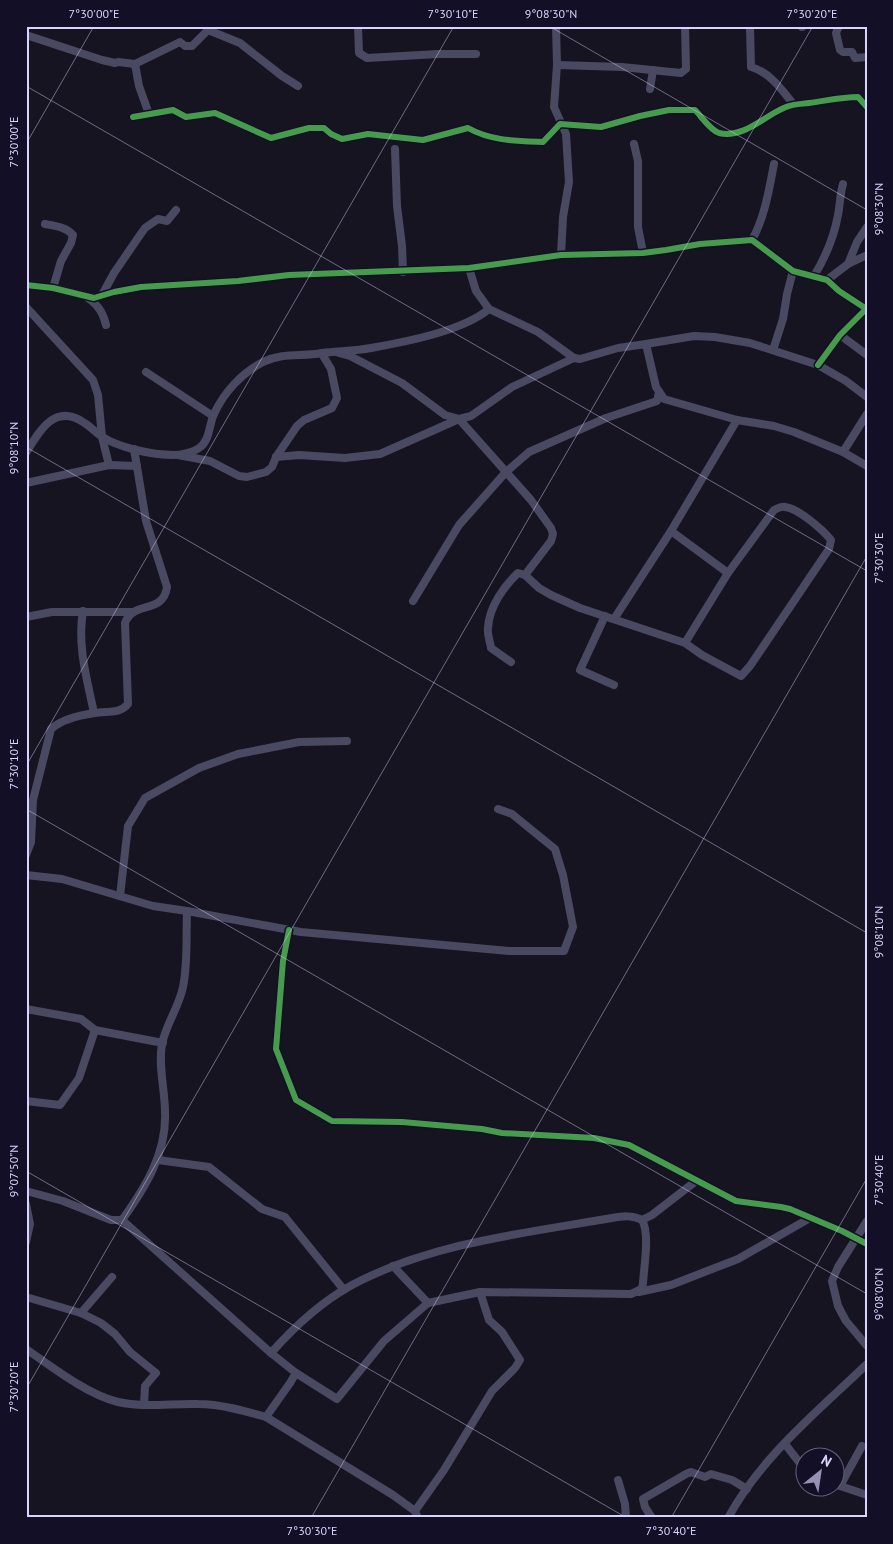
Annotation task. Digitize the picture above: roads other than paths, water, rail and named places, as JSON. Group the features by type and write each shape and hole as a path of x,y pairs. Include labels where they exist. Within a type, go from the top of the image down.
{"street":[{"path":"358,26 359,53 366,58 476,54"},
{"path":"557,26 554,107 566,134 569,182 563,217 561,255"},
{"path":"557,65 622,67 681,73 686,69 685,26"},
{"path":"750,26 751,67 760,70 770,78 794,105"},
{"path":"839,26 836,33 840,50 852,52 857,59 867,58"},
{"path":"26,35 102,60 134,64 180,42 185,46 192,46 208,30 240,43 298,86"},
{"path":"134,64 139,86 150,114"},
{"path":"650,89 653,70"},
{"path":"560,124 602,127 669,110 695,110 713,130 732,134 753,126 787,106 845,97 858,97 867,107"},
{"path":"133,117 173,110 186,116 215,113 271,138 309,128 324,128 342,139 368,134 423,140 468,128 480,135 500,139 543,142 560,124"},
{"path":"634,144 638,160 638,227 643,253"},
{"path":"395,149 397,206 403,272"},
{"path":"752,240 763,214 774,164"},
{"path":"814,276 824,260 833,233 839,212 843,184"},
{"path":"102,295 114,273 145,228 158,219 167,221 176,210"},
{"path":"45,224 61,227 73,235 71,243 60,261 54,288"},
{"path":"848,264 857,242 867,227"},
{"path":"26,285 54,288 94,298 141,287 238,281 289,275 469,268 561,255 643,253 700,244 752,240 793,271 827,280 839,291 866,308 840,334 818,366"},
{"path":"827,280 848,264 867,255"},
{"path":"469,268 476,291 489,309 538,332 574,358"},
{"path":"773,350 783,319 793,271"},
{"path":"86,297 97,304 106,325"},
{"path":"26,306 93,380 98,395 102,437 108,465"},
{"path":"175,455 199,448 205,442 213,416 232,387 252,368 278,356 322,354 332,351 370,348 445,331 481,316 489,309"},
{"path":"840,334 867,355"},
{"path":"276,457 298,455 345,458 392,451 459,419 471,416 512,387 574,358 618,348 680,338 715,337 750,343 773,350 818,366 846,381 867,397"},
{"path":"646,344 656,387 664,399 737,420 774,426 843,452 867,466"},
{"path":"332,351 350,356 402,383 445,415 459,419 531,500 551,528 553,534 551,541 525,575"},
{"path":"26,453 41,429 50,420 61,417 74,417 84,422 102,437 134,450 210,462 239,476 247,477 266,472 272,467 276,457 297,426 304,420 332,408 337,398 331,370 322,354"},
{"path":"146,372 213,416"},
{"path":"413,601 459,525 506,472 529,452 606,418 657,401 659,392"},
{"path":"843,452 867,414"},
{"path":"614,619 671,531 737,420"},
{"path":"26,617 52,612 132,612 158,604 166,596 167,587 146,521 134,450"},
{"path":"26,483 108,465 137,466"},
{"path":"512,662 491,648 488,628 492,611 510,582 518,573 525,575 539,588 551,595 580,608 686,643 702,655 741,676 750,666 829,549 831,540 826,533 790,508 779,507 774,510 728,573 686,643"},
{"path":"671,531 728,573"},
{"path":"83,611 80,626 84,667 94,713"},
{"path":"26,855 31,842 29,826 50,729 58,723 94,713 120,711 128,704 125,624 127,616 132,612"},
{"path":"605,616 580,670 614,685"},
{"path":"120,896 128,826 145,798 199,768 238,754 299,742 347,741"},
{"path":"26,875 62,879 153,906 289,930 509,951 564,951 573,927 563,875 555,849 512,814 498,809"},
{"path":"122,1220 158,1160 164,1140 166,1114 161,1060 163,1043 170,1020 176,1011 184,986 187,911"},
{"path":"289,930 283,961 276,1049 296,1100 332,1121 402,1122 482,1129 502,1133 594,1138 629,1145 736,1201 781,1206 867,1244"},
{"path":"26,1009 80,1019 95,1030 163,1043"},
{"path":"26,1101 60,1105 79,1078 95,1030"},
{"path":"158,1160 209,1167 262,1210 285,1217 344,1290"},
{"path":"642,1220 652,1215 696,1181"},
{"path":"26,1191 70,1203 111,1220 122,1220 271,1353 296,1373 337,1399 384,1342 428,1303 480,1292 631,1294 671,1285 738,1259 810,1218"},
{"path":"26,1204 30,1224 26,1242"},
{"path":"271,1353 288,1334 322,1304 344,1290 393,1266 486,1240 612,1218 636,1217 642,1220 645,1225 643,1283 642,1289 639,1292"},
{"path":"867,1221 838,1267 832,1281 838,1306 846,1321 867,1346"},
{"path":"393,1266 428,1303"},
{"path":"81,1313 112,1277"},
{"path":"26,1349 93,1393 118,1402 144,1405 200,1404 249,1412 266,1417 394,1495 417,1514 492,1391 515,1368 520,1360 502,1332 488,1320 480,1292"},
{"path":"26,1297 81,1313 101,1323 115,1334 130,1352 156,1372 145,1386 144,1405"},
{"path":"728,1518 746,1488 785,1444 867,1364"},
{"path":"266,1417 296,1373"},
{"path":"785,1444 796,1458"},
{"path":"846,1472 862,1446"},
{"path":"652,1518 645,1507 643,1499 691,1472 705,1477 711,1474 732,1480 746,1488"},
{"path":"618,1480 625,1504 626,1517"},
{"path":"846,1488 867,1495"}]}
